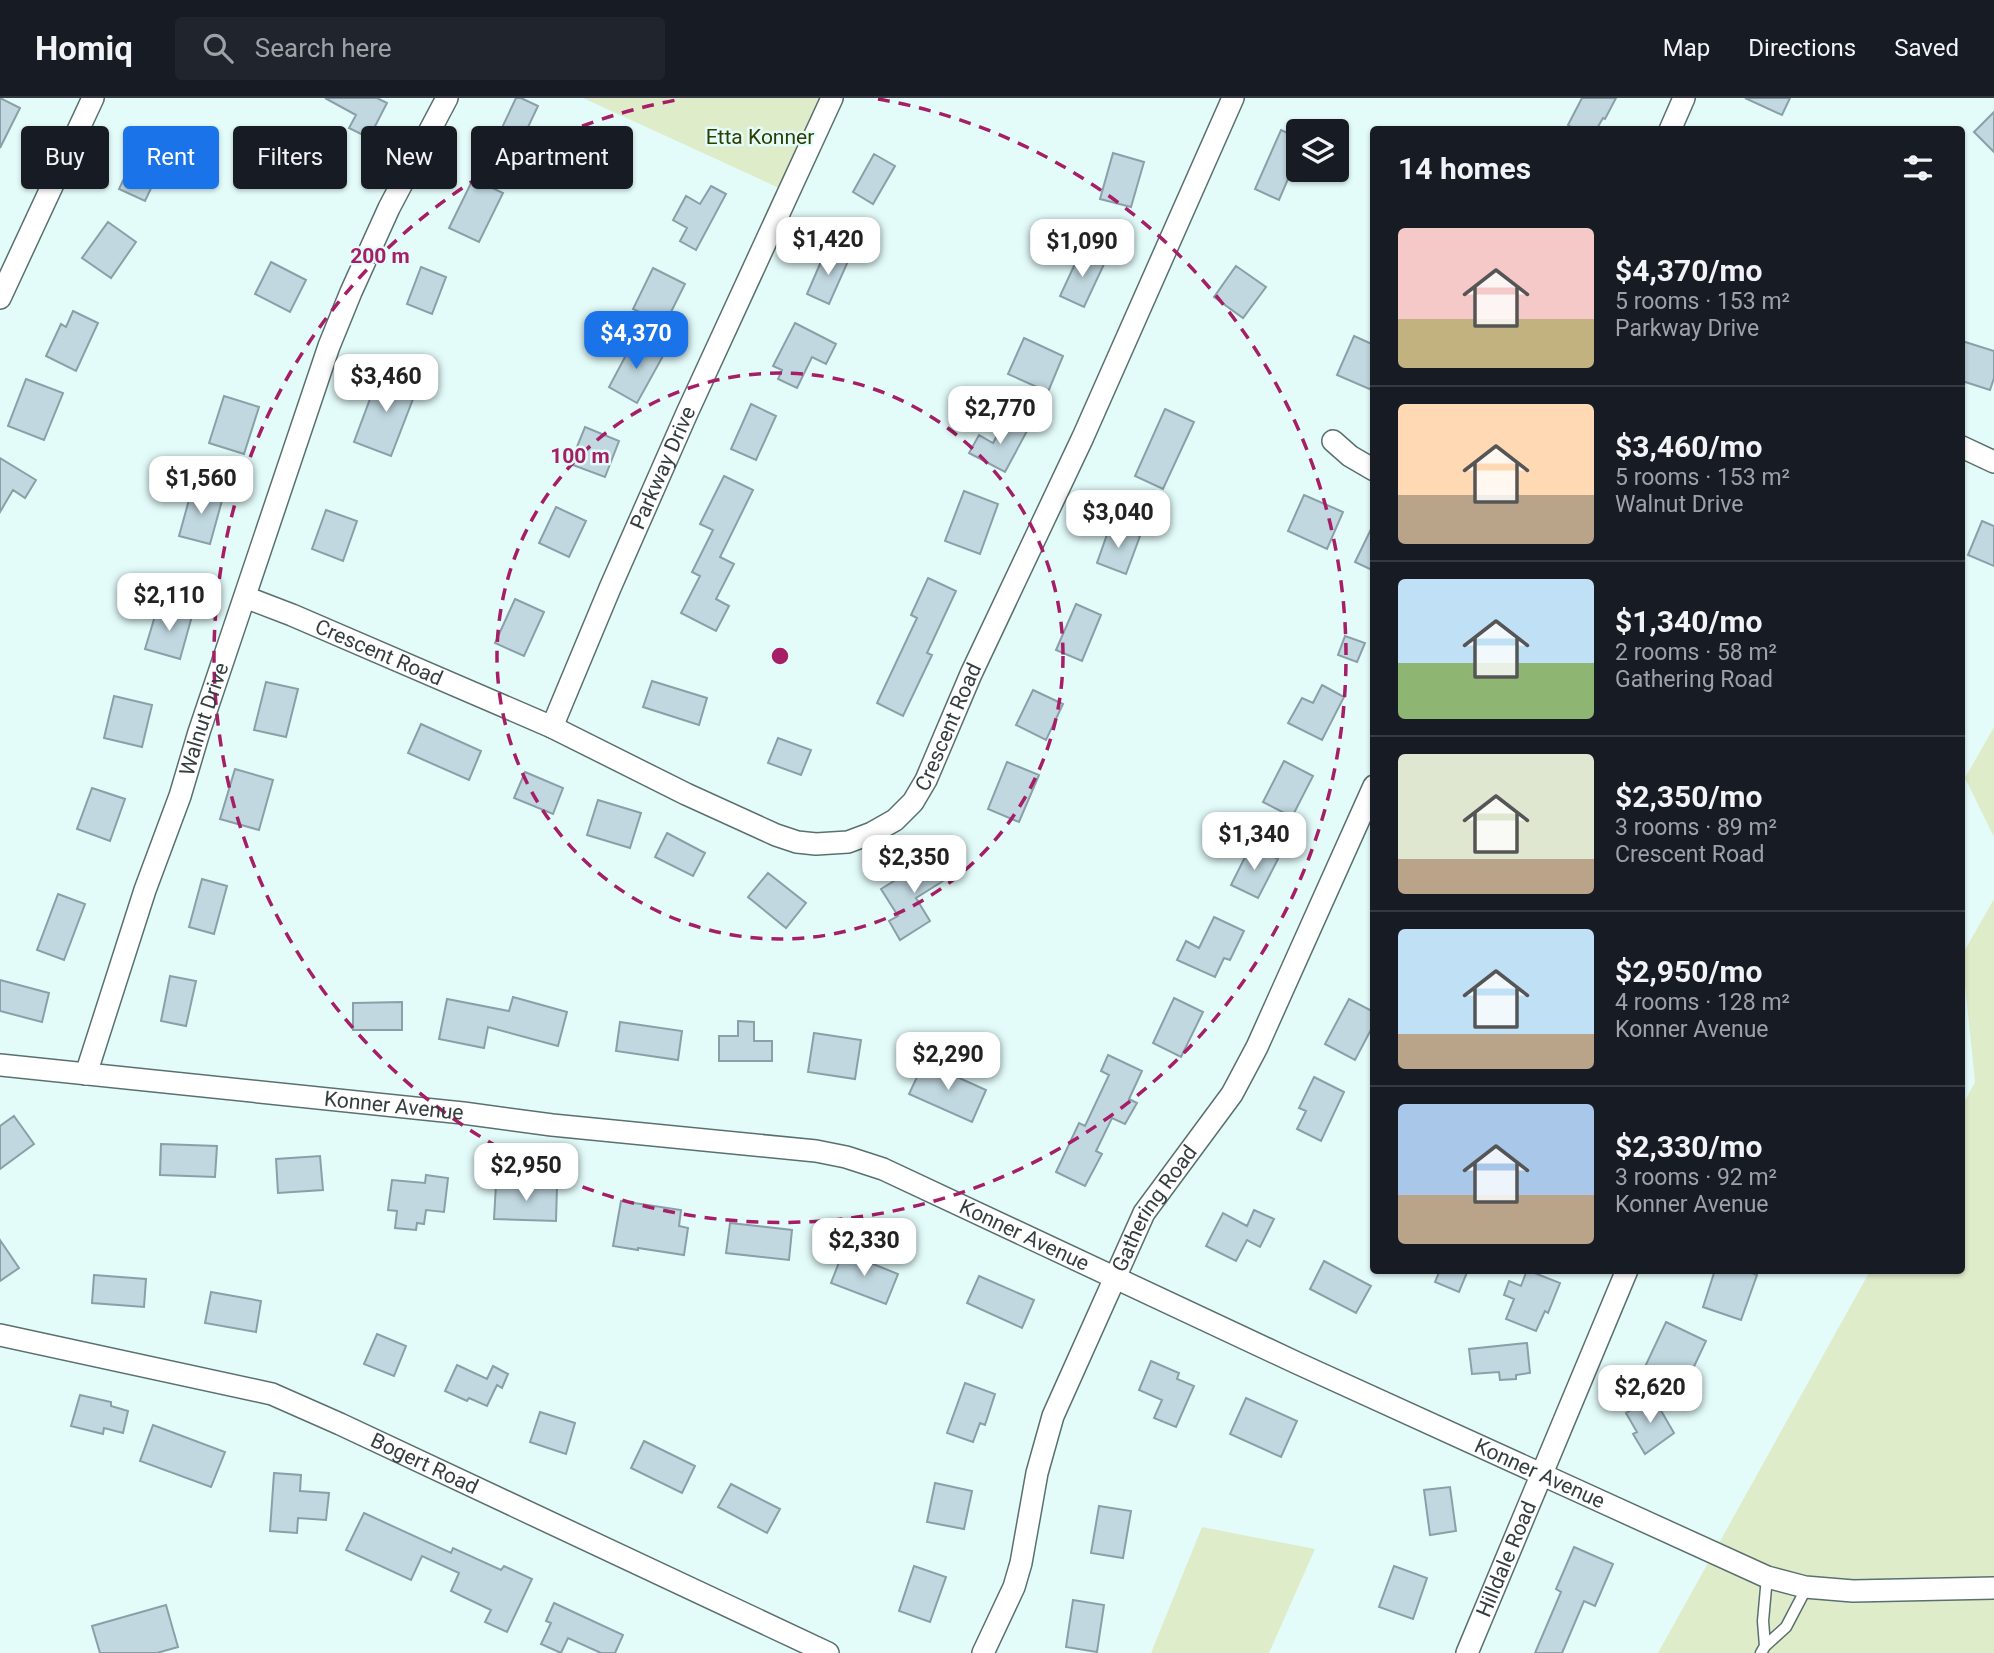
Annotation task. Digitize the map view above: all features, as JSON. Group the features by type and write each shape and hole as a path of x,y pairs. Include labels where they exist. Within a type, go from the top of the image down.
{"street":[{"path":"0,298 93,98"},
{"name":"Walnut Drive","path":"86,1074 145,890 180,796 329,346 389,208 447,98"},
{"name":"Parkway Drive","path":"552,727 682,426 832,98"},
{"name":"Crescent Road","path":"245,597 552,727 686,794 776,835 797,842 817,844 848,842 873,833 895,820 913,802 926,780 971,674 1083,437 1233,98"},
{"path":"1672,126 1684,98"},
{"path":"1333,441 1350,456 1370,468"},
{"path":"1965,448 1994,462"},
{"name":"Gathering Road","path":"984,1653 1014,1587 1021,1563 1037,1473 1053,1416 1144,1213 1232,1094 1257,1047 1370,795"},
{"name":"Konner Avenue","path":"0,1065 816,1151 846,1157 883,1169 1297,1363 1767,1577 1807,1587 1853,1591 1994,1588"},
{"name":"Hilldale Road","path":"1467,1653 1624,1274"},
{"name":"Bogert Road","path":"0,1335 272,1394 828,1653"}],"lane":[{"path":"1763,1650 1767,1577"},
{"path":"1763,1650 1786,1627 1807,1587"}],"green space":[{"name":"Etta Konner","path":"583,98 822,98 779,188"},
{"path":"1994,727 1994,837 1965,778"},
{"path":"1994,899 1994,1653 1658,1653 1868,1274 1965,1274 1965,1100 1975,1082 1965,984 1965,950"},
{"path":"1202,1527 1315,1549 1269,1653 1151,1653"}],"building":[{"path":"0,98 20,108 0,148"},
{"path":"325,98 377,98 387,103 375,126 361,126 361,134 349,128 356,115"},
{"path":"516,98 538,106 529,126 503,126"},
{"path":"1582,98 1616,98 1598,126 1568,125"},
{"path":"1745,98 1790,98 1782,115"},
{"path":"1994,112 1994,152 1974,132"},
{"path":"1281,130 1286,132 1287,182 1279,200 1255,189"},
{"path":"1113,153 1144,162 1131,207 1100,199"},
{"path":"874,154 895,166 873,204 853,192"},
{"path":"123,181 123,189 151,189 145,201 119,189"},
{"path":"471,183 471,189 494,189 503,193 479,242 449,228"},
{"path":"711,186 726,194 696,250 680,241 687,228 673,220 686,196 700,204"},
{"path":"108,222 136,242 111,278 82,258"},
{"path":"826,250 849,259 829,304 807,294"},
{"path":"1081,251 1105,262 1084,307 1060,296"},
{"path":"271,262 306,280 290,312 255,294"},
{"path":"1236,266 1266,287 1243,318 1214,297"},
{"path":"421,267 446,277 432,314 407,304"},
{"path":"653,268 685,284 665,324 633,309"},
{"path":"73,311 98,323 76,371 46,356 61,324 66,327"},
{"path":"795,323 836,344 826,364 812,357 797,388 778,379 782,370 773,366"},
{"path":"1354,336 1370,343 1370,389 1337,375"},
{"path":"1024,338 1063,356 1048,392 1008,374"},
{"path":"634,340 663,356 637,403 609,387"},
{"path":"1965,342 1994,351 1994,378 1990,390 1965,382"},
{"path":"380,372 418,386 391,456 354,442"},
{"path":"26,379 63,393 44,440 8,426"},
{"path":"224,396 259,407 244,454 209,443"},
{"path":"751,404 776,416 756,460 731,449"},
{"path":"1165,409 1194,422 1163,489 1135,476"},
{"path":"1006,419 1027,431 1005,472 969,453 979,435 993,443"},
{"path":"585,427 619,441 605,477 570,464"},
{"path":"0,458 36,480 25,498 13,490 0,512"},
{"path":"724,476 753,490 720,557 734,564 716,599 729,606 716,631 681,613 700,576 692,572 713,530 700,524"},
{"path":"192,489 223,497 210,544 179,536"},
{"path":"964,491 998,504 980,554 945,541"},
{"path":"1304,495 1343,512 1327,549 1288,531"},
{"path":"556,507 586,521 569,557 539,543"},
{"path":"326,510 357,521 343,561 312,549"},
{"path":"1982,521 1994,526 1994,566 1968,555"},
{"path":"1110,526 1140,536 1126,574 1097,563"},
{"path":"1370,531 1370,569 1355,562"},
{"path":"928,578 956,591 927,653 932,655 903,716 877,703 917,618 911,615"},
{"path":"515,599 544,612 524,656 495,643"},
{"path":"1076,604 1101,615 1082,661 1056,650"},
{"path":"158,606 192,616 180,659 145,649"},
{"path":"1345,636 1365,643 1357,662 1338,655"},
{"path":"652,681 707,698 699,725 643,707"},
{"path":"266,682 298,689 286,737 254,730"},
{"path":"1322,685 1344,697 1322,740 1288,723 1302,698 1313,703"},
{"path":"1033,690 1063,704 1046,740 1016,725"},
{"path":"114,696 152,705 142,747 104,738"},
{"path":"421,724 481,751 469,780 408,753"},
{"path":"778,738 811,750 801,775 768,763"},
{"path":"1284,761 1313,776 1292,817 1263,802"},
{"path":"1007,762 1039,775 1019,822 988,809"},
{"path":"235,769 273,780 259,830 220,819"},
{"path":"525,772 563,788 553,814 514,798"},
{"path":"92,788 125,799 110,841 77,829"},
{"path":"598,800 641,813 630,848 587,835"},
{"path":"667,833 705,853 693,876 655,857"},
{"path":"1251,845 1278,859 1258,898 1231,885"},
{"path":"938,854 951,876 916,898 930,921 900,940 889,921 898,916 881,889"},
{"path":"768,873 806,903 786,928 748,897"},
{"path":"202,879 227,886 214,934 189,927"},
{"path":"58,894 85,904 64,960 37,950"},
{"path":"1214,917 1244,931 1230,960 1224,958 1215,977 1177,960 1186,941 1199,948"},
{"path":"170,976 196,981 186,1026 161,1021"},
{"path":"0,980 49,993 42,1022 0,1011"},
{"path":"513,997 567,1012 558,1046 488,1027 484,1048 439,1039 447,999 509,1011"},
{"path":"1174,998 1203,1012 1181,1057 1153,1043"},
{"path":"1349,999 1370,1010 1370,1032 1355,1060 1325,1044"},
{"path":"402,1002 402,1030 353,1030 353,1003"},
{"path":"738,1021 754,1022 754,1041 772,1041 772,1061 719,1061 719,1036 738,1036"},
{"path":"620,1022 682,1031 678,1060 616,1051"},
{"path":"814,1033 861,1040 855,1079 808,1072"},
{"path":"1108,1055 1142,1071 1129,1099 1137,1103 1125,1124 1112,1118 1096,1151 1102,1154 1085,1186 1056,1172 1079,1123 1085,1126 1109,1075 1101,1071"},
{"path":"924,1062 986,1090 972,1122 909,1094"},
{"path":"1314,1077 1344,1092 1321,1141 1297,1129 1306,1111 1299,1108"},
{"path":"14,1116 34,1144 0,1169 0,1126"},
{"path":"161,1144 217,1146 215,1177 160,1175"},
{"path":"320,1156 323,1190 278,1193 276,1159"},
{"path":"426,1175 448,1178 444,1212 426,1210 424,1224 417,1223 416,1230 395,1228 397,1211 388,1210 392,1180 425,1183"},
{"path":"496,1184 557,1186 556,1221 494,1219"},
{"path":"621,1201 681,1210 679,1226 688,1228 684,1255 613,1246"},
{"path":"1254,1210 1274,1219 1260,1247 1247,1240 1236,1261 1206,1246 1223,1213 1247,1226"},
{"path":"730,1223 792,1230 789,1260 726,1253"},
{"path":"0,1240 19,1268 0,1281"},
{"path":"843,1252 898,1274 886,1304 831,1283"},
{"path":"1324,1261 1371,1286 1356,1313 1310,1289"},
{"path":"1438,1274 1466,1274 1459,1292 1435,1282"},
{"path":"1526,1274 1537,1274 1560,1283 1548,1313 1545,1311 1536,1331 1506,1319 1514,1299 1504,1295 1509,1281 1521,1286"},
{"path":"1714,1274 1757,1275 1741,1320 1703,1307"},
{"path":"94,1275 146,1279 144,1307 92,1303"},
{"path":"979,1276 1034,1300 1022,1328 967,1303"},
{"path":"211,1292 261,1301 256,1332 205,1323"},
{"path":"1666,1322 1706,1341 1683,1390 1643,1371"},
{"path":"377,1334 406,1346 394,1376 364,1364"},
{"path":"1527,1343 1530,1373 1516,1375 1516,1379 1500,1380 1499,1372 1472,1374 1469,1349"},
{"path":"1151,1361 1179,1373 1177,1379 1194,1386 1176,1427 1154,1418 1162,1400 1139,1390"},
{"path":"457,1365 487,1379 493,1366 508,1374 502,1388 497,1385 487,1406 445,1391"},
{"path":"965,1383 995,1394 985,1425 980,1423 973,1442 947,1433"},
{"path":"80,1395 111,1402 111,1406 128,1411 123,1433 104,1428 103,1434 71,1426"},
{"path":"1653,1397 1674,1433 1645,1454 1633,1434 1637,1432 1626,1413"},
{"path":"1246,1398 1297,1421 1281,1457 1230,1434"},
{"path":"540,1412 575,1423 566,1454 530,1442"},
{"path":"153,1425 225,1452 211,1487 140,1461"},
{"path":"644,1441 695,1466 682,1493 631,1468"},
{"path":"274,1473 301,1475 300,1491 329,1493 326,1520 298,1518 297,1533 270,1531"},
{"path":"935,1483 972,1491 964,1529 927,1522"},
{"path":"731,1484 780,1509 767,1533 718,1507"},
{"path":"1450,1487 1456,1531 1430,1535 1424,1490"},
{"path":"1099,1506 1131,1511 1123,1558 1091,1553"},
{"path":"364,1513 451,1553 453,1548 501,1570 504,1566 532,1579 507,1632 485,1622 491,1610 451,1591 459,1573 422,1556 411,1580 346,1550"},
{"path":"1574,1547 1613,1564 1595,1606 1584,1601 1562,1653 1535,1653 1561,1592 1556,1589"},
{"path":"914,1566 946,1577 930,1622 899,1611"},
{"path":"1394,1566 1427,1578 1413,1619 1379,1607"},
{"path":"1073,1600 1104,1605 1097,1652 1066,1647"},
{"path":"554,1603 623,1635 615,1653 601,1653 568,1638 561,1653 541,1644 551,1623 546,1621"},
{"path":"166,1605 178,1647 157,1653 100,1653 92,1626"}]}
